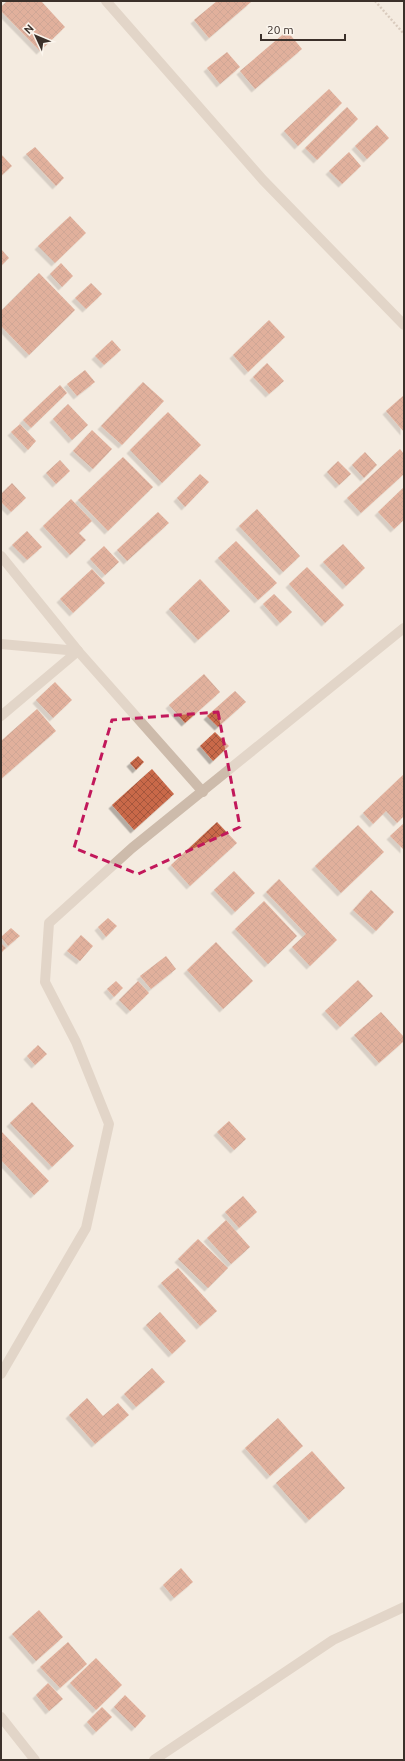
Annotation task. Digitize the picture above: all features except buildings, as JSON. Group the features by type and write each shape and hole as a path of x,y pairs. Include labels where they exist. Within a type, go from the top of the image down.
{"street":[{"path":"106,1 263,180 404,325"},
{"path":"1,556 78,651 203,792"},
{"path":"1,1374 86,1228 109,1124 76,1042 45,982 48,923 132,848 404,628"},
{"path":"1,644 78,651"},
{"path":"1,716 78,651"},
{"path":"154,1760 333,1640 404,1607"},
{"path":"1,1717 35,1760"}],"path":[{"path":"375,1 404,34"}],"highlighted area":[{"path":"218,712 240,827 138,874 74,848 112,720"}]}
